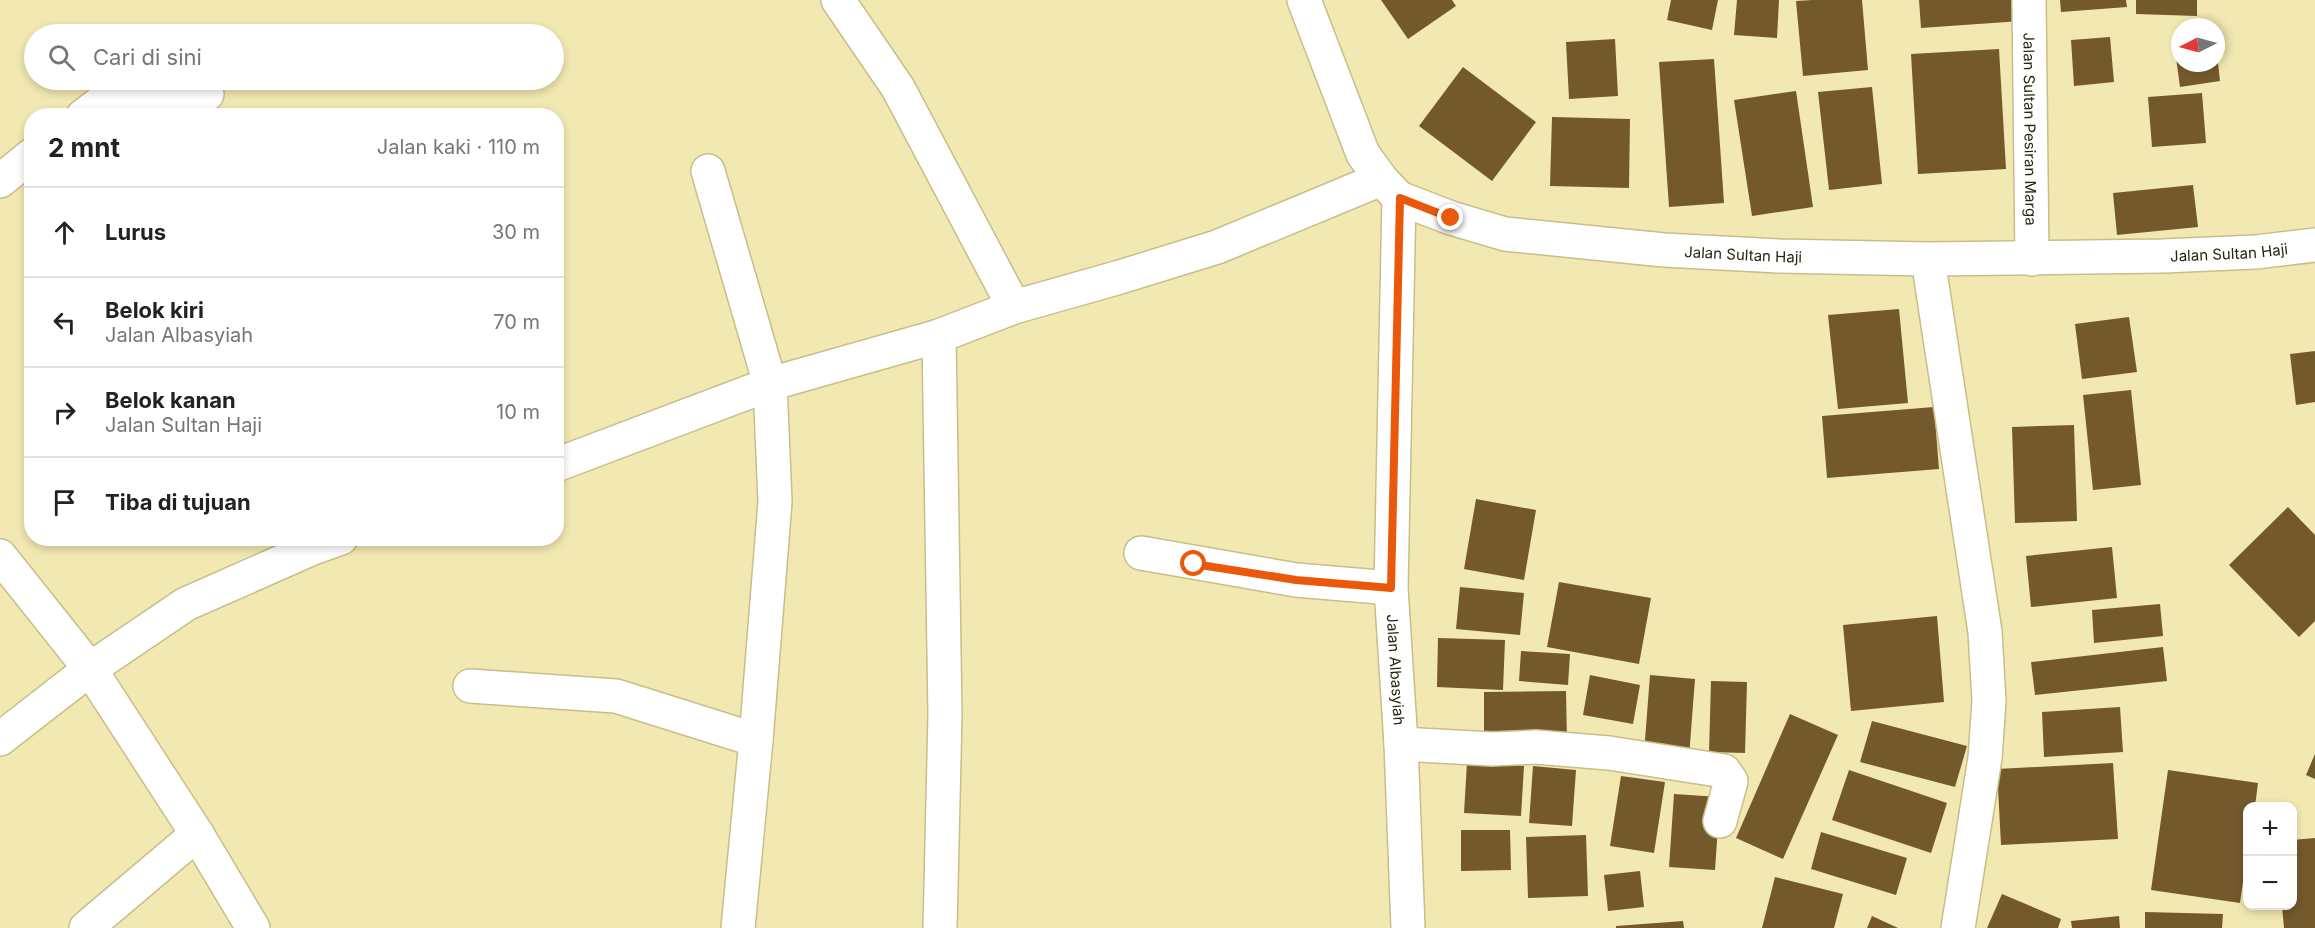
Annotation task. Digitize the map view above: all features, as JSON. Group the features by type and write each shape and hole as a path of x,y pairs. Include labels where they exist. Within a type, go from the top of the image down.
{"street":[{"path":"838,0 898,88 1014,307"},
{"path":"564,462 770,384 939,336 1014,307 1217,247 1390,188 1363,154 1304,0"},
{"name":"Jalan Sultan Pesiran Marga","path":"2029,0 2032,259"},
{"path":"93,108 100,103 157,96 207,94"},
{"path":"0,181 24,162"},
{"path":"708,171 770,384 775,502 738,928"},
{"name":"Jalan Sultan Haji","path":"1390,188 1451,218 1504,234 1664,250 1779,256 2032,259 2245,253 2315,245"},
{"name":"Jalan Albasyiah","path":"1390,188 1391,588 1401,744 1408,928"},
{"path":"1928,259 1985,632 1989,700 1984,758 1958,928"},
{"path":"939,336 945,715 940,928"},
{"path":"0,739 90,669 186,604 319,546"},
{"path":"1142,553 1296,580 1391,588"},
{"path":"0,556 90,669 197,834 252,928"},
{"path":"470,686 615,696 756,740"},
{"path":"1401,744 1492,749 1536,747 1599,752 1724,771 1731,781 1720,821"},
{"path":"86,928 197,834"}],"building":[{"path":"1381,0 1452,0 1456,6 1408,39"},
{"path":"1671,0 1718,0 1712,30 1667,20"},
{"path":"1737,0 1779,0 1777,38 1734,35"},
{"path":"1862,0 1868,70 1803,76 1796,1"},
{"path":"1919,0 2020,0 2021,21 1921,28"},
{"path":"2060,0 2126,0 2127,7 2061,12"},
{"path":"2136,0 2197,0 2197,16 2136,14"},
{"path":"2110,37 2114,82 2074,86 2071,40"},
{"path":"1615,39 1618,96 1569,99 1566,42"},
{"path":"1999,49 2006,169 1918,174 1911,54"},
{"path":"1714,59 1724,203 1669,207 1659,62"},
{"path":"1463,67 1536,122 1492,181 1419,126"},
{"path":"2178,72 2219,72 2220,81 2180,87"},
{"path":"1872,87 1882,184 1829,190 1818,92"},
{"path":"1796,91 1813,207 1752,216 1734,100"},
{"path":"2202,93 2206,143 2152,147 2148,97"},
{"path":"1552,117 1630,119 1629,188 1550,186"},
{"path":"2193,185 2198,227 2117,235 2113,193"},
{"path":"1899,309 1908,403 1838,409 1828,315"},
{"path":"2129,317 2137,372 2082,379 2075,324"},
{"path":"2315,351 2315,402 2296,405 2290,354"},
{"path":"2131,390 2141,485 2093,490 2083,395"},
{"path":"1934,407 1939,469 1827,478 1822,416"},
{"path":"2074,425 2077,521 2015,523 2012,427"},
{"path":"1476,499 1536,510 1524,580 1464,569"},
{"path":"2288,507 2315,535 2315,621 2299,637 2229,565"},
{"path":"2112,547 2117,598 2031,607 2026,556"},
{"path":"1559,582 1651,598 1639,664 1547,647"},
{"path":"1460,587 1524,593 1520,635 1456,629"},
{"path":"2160,604 2163,636 2094,643 2092,610"},
{"path":"1937,616 1944,702 1851,711 1843,625"},
{"path":"1438,638 1505,640 1503,690 1437,687"},
{"path":"2163,647 2167,681 2035,695 2031,662"},
{"path":"1521,651 1570,654 1568,685 1519,681"},
{"path":"1590,675 1640,685 1633,724 1583,715"},
{"path":"1650,675 1695,679 1689,757 1644,753"},
{"path":"1711,681 1747,682 1745,753 1709,752"},
{"path":"1566,691 1567,742 1484,743 1484,692"},
{"path":"2120,707 2123,752 2044,757 2042,712"},
{"path":"1790,714 1838,735 1783,859 1736,838"},
{"path":"1872,721 1967,746 1955,787 1860,762"},
{"path":"2315,754 2315,779 2306,775"},
{"path":"1467,762 1524,766 1521,816 1464,813"},
{"path":"2113,763 2118,839 2001,845 1997,769"},
{"path":"1533,766 1576,770 1572,826 1529,823"},
{"path":"1849,770 1947,803 1931,853 1832,820"},
{"path":"2168,770 2258,783 2256,802 2243,802 2243,882 2240,903 2151,890"},
{"path":"1621,776 1665,782 1654,853 1610,846"},
{"path":"1674,794 1720,797 1715,870 1669,867"},
{"path":"1461,830 1510,830 1511,870 1461,871"},
{"path":"1821,832 1907,858 1896,895 1811,869"},
{"path":"1586,835 1588,896 1528,898 1526,837"},
{"path":"2315,838 2315,928 2284,928 2282,910 2297,910 2297,840"},
{"path":"1640,871 1644,907 1608,911 1604,875"},
{"path":"1775,877 1843,894 1834,928 1762,928"},
{"path":"2002,894 2061,919 2058,928 1987,928"},
{"path":"2145,912 2223,914 2222,928 2145,928"},
{"path":"1872,916 1898,928 1867,928"},
{"path":"2119,916 2120,928 2072,928 2071,921"},
{"path":"1683,921 1684,928 1616,928 1616,926"}],"route":[{"path":"1194,564 1296,580 1391,588 1400,198 1451,218"}]}
